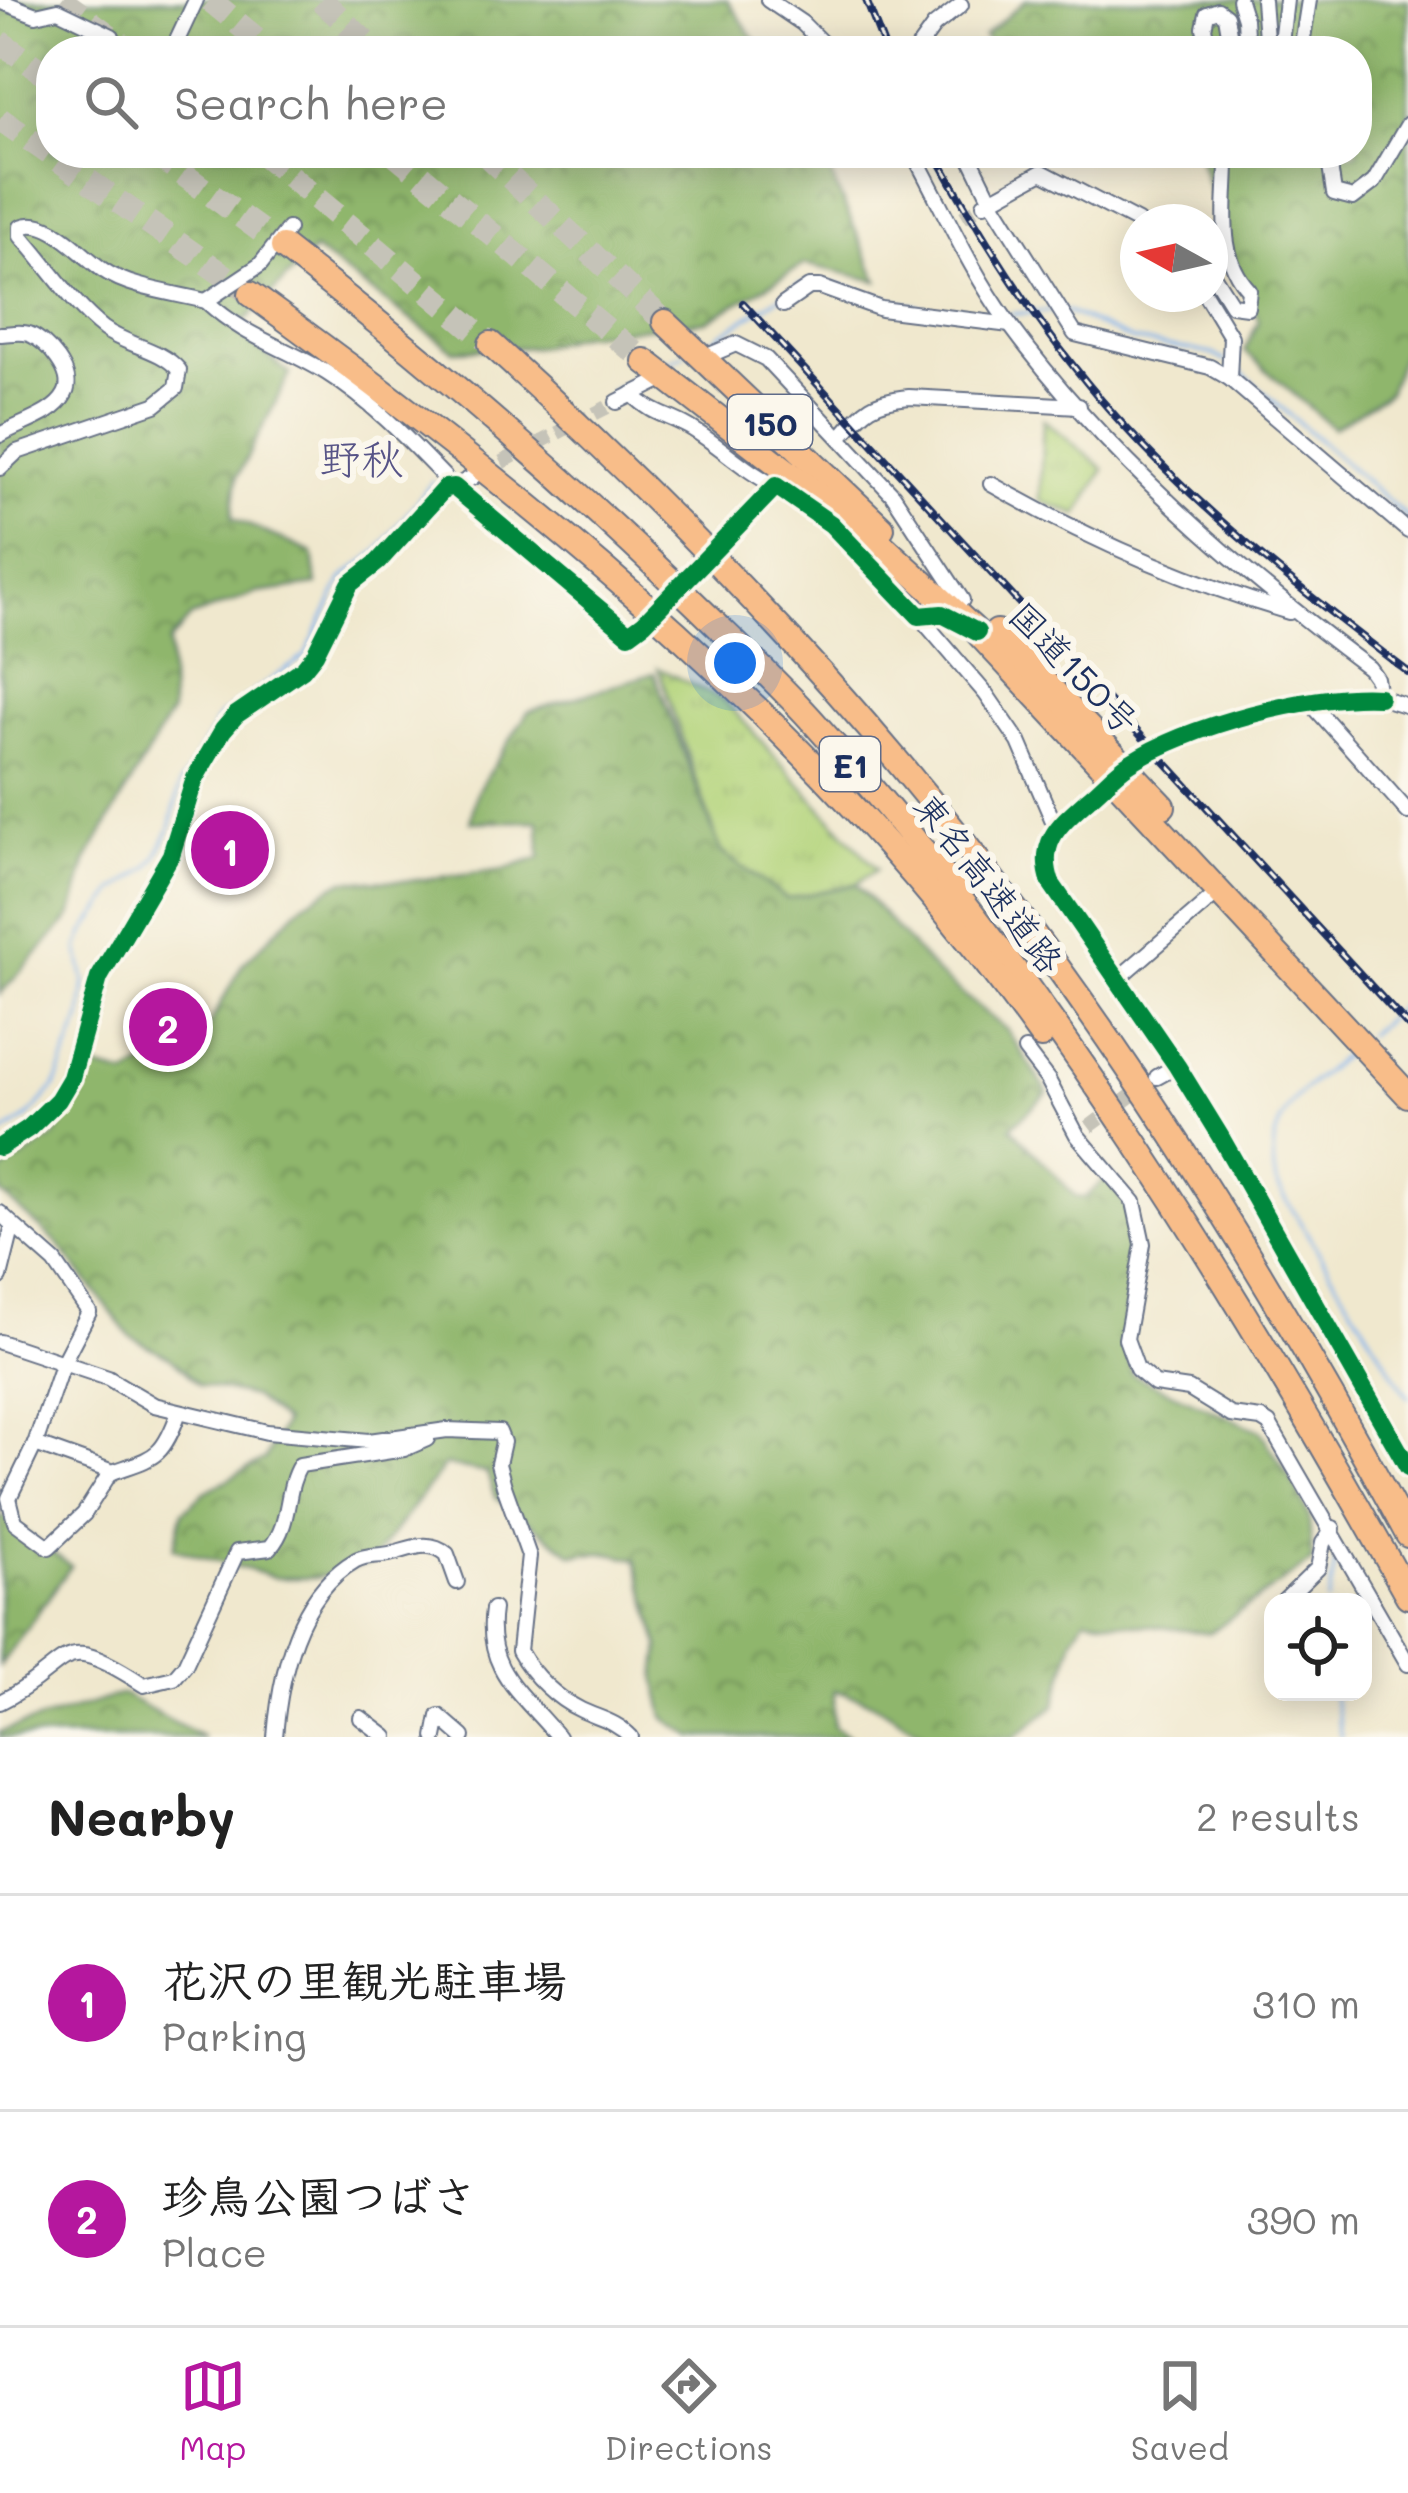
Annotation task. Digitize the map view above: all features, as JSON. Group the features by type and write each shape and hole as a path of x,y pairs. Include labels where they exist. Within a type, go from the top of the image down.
{"highway":[{"name":"東名高速道路","path":"285,238 583,497 816,724 954,889 1031,992 1150,1168 1290,1392 1408,1596"},
{"name":"東名高速道路","path":"251,294 416,414 550,520 686,639 816,769 1018,1004 1290,1392"},
{"name":"国道150号","path":"665,322 1030,662 1220,891 1366,1038 1408,1073"},
{"name":"東名高速道路","path":"491,344 582,427 818,669 1012,906 1079,997 1234,1233 1408,1535"},
{"name":"国道150号","path":"651,372 882,545 977,632 1119,771 1366,1038 1408,1095"}],"street":[{"path":"179,36 196,0"},
{"path":"768,0 816,36"},
{"path":"1239,0 1246,36"},
{"path":"1263,0 1266,36"},
{"path":"1282,36 1286,0"},
{"path":"1303,36 1309,0"},
{"path":"0,1 36,15 58,10 112,36"},
{"path":"927,36 961,4"},
{"path":"1206,36 1207,14 1218,10 1226,16 1229,36"},
{"path":"1330,168 1334,193 1353,198 1374,182 1408,124"},
{"path":"924,168 957,220 1000,311 1079,406 1150,485 1297,614 1370,668 1378,697"},
{"path":"974,168 988,202 1075,334 1230,369 1408,531"},
{"path":"1227,168 1227,204"},
{"path":"988,202 1042,172 1120,213"},
{"path":"0,468 17,452 44,441 155,405 176,388 179,370 170,360 110,334 82,311 21,236 21,226 28,223 43,226 109,275 206,301 227,321 326,372 393,424 454,487 629,634 644,623"},
{"path":"206,301 260,265 285,238"},
{"path":"1228,258 1232,272 1249,290 1247,307 1232,305 1228,299"},
{"path":"783,305 809,287 820,287 881,309 1010,325"},
{"path":"1216,312 1231,337 1230,369"},
{"path":"0,334 25,332 44,343 69,381 65,396 52,408 0,435"},
{"path":"712,353 736,344 766,359 893,495 962,600"},
{"path":"617,402 632,394 651,372"},
{"path":"632,394 651,413 686,425 754,476 831,524 920,616 986,694 1019,742 1056,828"},
{"path":"840,438 869,404 886,399 1079,406"},
{"path":"0,1147 58,1100 71,1078 99,978 171,855 195,778 223,730 303,669 350,584 378,562 445,488 473,477"},
{"path":"991,484 1065,526 1136,558 1297,614"},
{"path":"729,534 776,486"},
{"path":"920,616 942,614 977,632"},
{"path":"1406,1463 1281,1239 1177,1066 1051,883 1046,851 1050,834 1119,771 1185,735 1337,696 1378,697 1408,706"},
{"path":"1309,701 1408,812"},
{"path":"1118,979 1220,891"},
{"path":"1025,1050 1126,1189 1140,1221 1143,1244 1126,1339 1137,1369 1155,1384 1189,1389 1231,1415 1269,1424 1408,1664"},
{"path":"1157,1078 1177,1066"},
{"path":"0,1213 55,1262 89,1312 63,1362 9,1498 15,1522 49,1547 84,1514 100,1484 113,1472 161,1454 178,1412"},
{"path":"0,1277 13,1225"},
{"path":"0,1342 108,1378 154,1405 267,1432 369,1441 447,1430 499,1432 503,1442 498,1464 530,1556 519,1652 563,1699 606,1718 631,1737"},
{"path":"0,1702 31,1686 52,1663 81,1652 144,1684 174,1678 185,1665 237,1552 270,1548 278,1539 288,1516 292,1479 300,1465 404,1449 447,1430"},
{"path":"34,1444 113,1472"},
{"path":"1291,1593 1318,1568 1322,1543 1333,1528"},
{"path":"275,1737 283,1682 299,1630 315,1601 355,1561 430,1545 447,1554 457,1582"},
{"path":"493,1609 492,1652 500,1670 558,1737"},
{"path":"435,1737 439,1716 463,1737"},
{"path":"361,1718 386,1737"}],"green space":[{"path":"0,0 727,0 752,36 36,36 36,168 828,168 878,281 805,264 706,321 579,335 539,347 453,350 314,250 245,321 207,307 290,374 237,477 232,518 313,553 317,585 257,593 191,617 169,642 171,712 86,862 71,917 0,994"},
{"path":"1026,0 1408,0 1408,339 1388,393 1333,428 1244,351 1259,321 1228,247 1228,204 1214,204 1203,168 1372,168 1372,36 984,36"},
{"path":"1043,419 1104,469 1078,515 1040,501"},
{"path":"658,668 725,701 877,869 856,884 787,899 721,852"},
{"path":"654,673 721,852 787,899 856,884 936,973 1007,1030 1048,1093 1011,1127 1076,1197 1085,1198 1107,1177 1133,1217 1136,1254 1124,1328 1131,1374 1260,1431 1309,1516 1312,1561 1210,1633 1085,1618 1073,1638 1056,1705 1015,1737 930,1737 872,1702 834,1690 834,1726 850,1737 694,1737 665,1718 656,1677 660,1647 636,1559 610,1553 572,1554 495,1497 487,1473 445,1465 369,1564 316,1578 277,1578 174,1548 183,1511 205,1492 265,1459 284,1422 253,1397 200,1385 171,1358 130,1336 58,1244 1,1193 1,1172 53,1138 95,1068 127,1076 209,1025 242,965 304,903 344,880 409,881 505,869 540,858 539,821 470,822 477,791 528,712"},
{"path":"0,1514 71,1566 0,1665"},
{"path":"122,1694 203,1737 0,1737 0,1732"}],"waterway":[{"path":"704,345 802,283"},
{"path":"829,283 924,308"},
{"path":"1011,314 1055,311"},
{"path":"1065,311 1132,340 1213,354 1225,361"},
{"path":"666,363 685,354"},
{"path":"1234,366 1408,518"},
{"path":"611,391 647,373"},
{"path":"0,1136 29,1116 55,1087 81,1018 85,982 78,948 84,933 115,891 157,856 170,828 180,785 220,716 305,656 343,578 378,551 433,481"},
{"path":"1368,1035 1408,1000"},
{"path":"1351,1049 1303,1091 1281,1121 1273,1159 1276,1183 1408,1397"},
{"path":"1330,1593 1337,1552"},
{"path":"1334,1701 1341,1737"}],"tunnel":[{"path":"61,0 110,36"},
{"path":"210,0 253,36"},
{"path":"321,0 359,36"},
{"path":"0,42 36,67"},
{"path":"0,119 36,144"},
{"path":"70,168 251,294"},
{"path":"175,168 283,247"},
{"path":"280,168 491,344"},
{"path":"412,168 645,361"},
{"path":"500,168 665,322"},
{"path":"963,217 984,204"},
{"path":"483,472 617,402"},
{"path":"652,615 729,534"},
{"path":"1089,1127 1143,1087"}],"railway":[{"path":"866,0 880,36"},
{"path":"944,168 1019,291 1117,418 1220,520 1408,672"},
{"path":"743,303 1408,1026"}],"cycle path":[{"path":"0,1147 58,1100 71,1078 99,978 171,855 195,778 223,730 236,715 303,669 350,584 378,562 445,488 454,487 629,634 776,486 831,524 919,616 942,614 977,632"},
{"path":"1379,697 1285,706 1154,749 1119,771 1068,817 1053,835 1047,869 1051,883 1220,1136 1408,1467"}],"place":[{"name":"花沢の里観光駐車場","path":"230,850"},
{"name":"珍鳥公園つばさ","path":"168,1027"}],"district":[{"name":"野秋","path":"361,457"}]}
